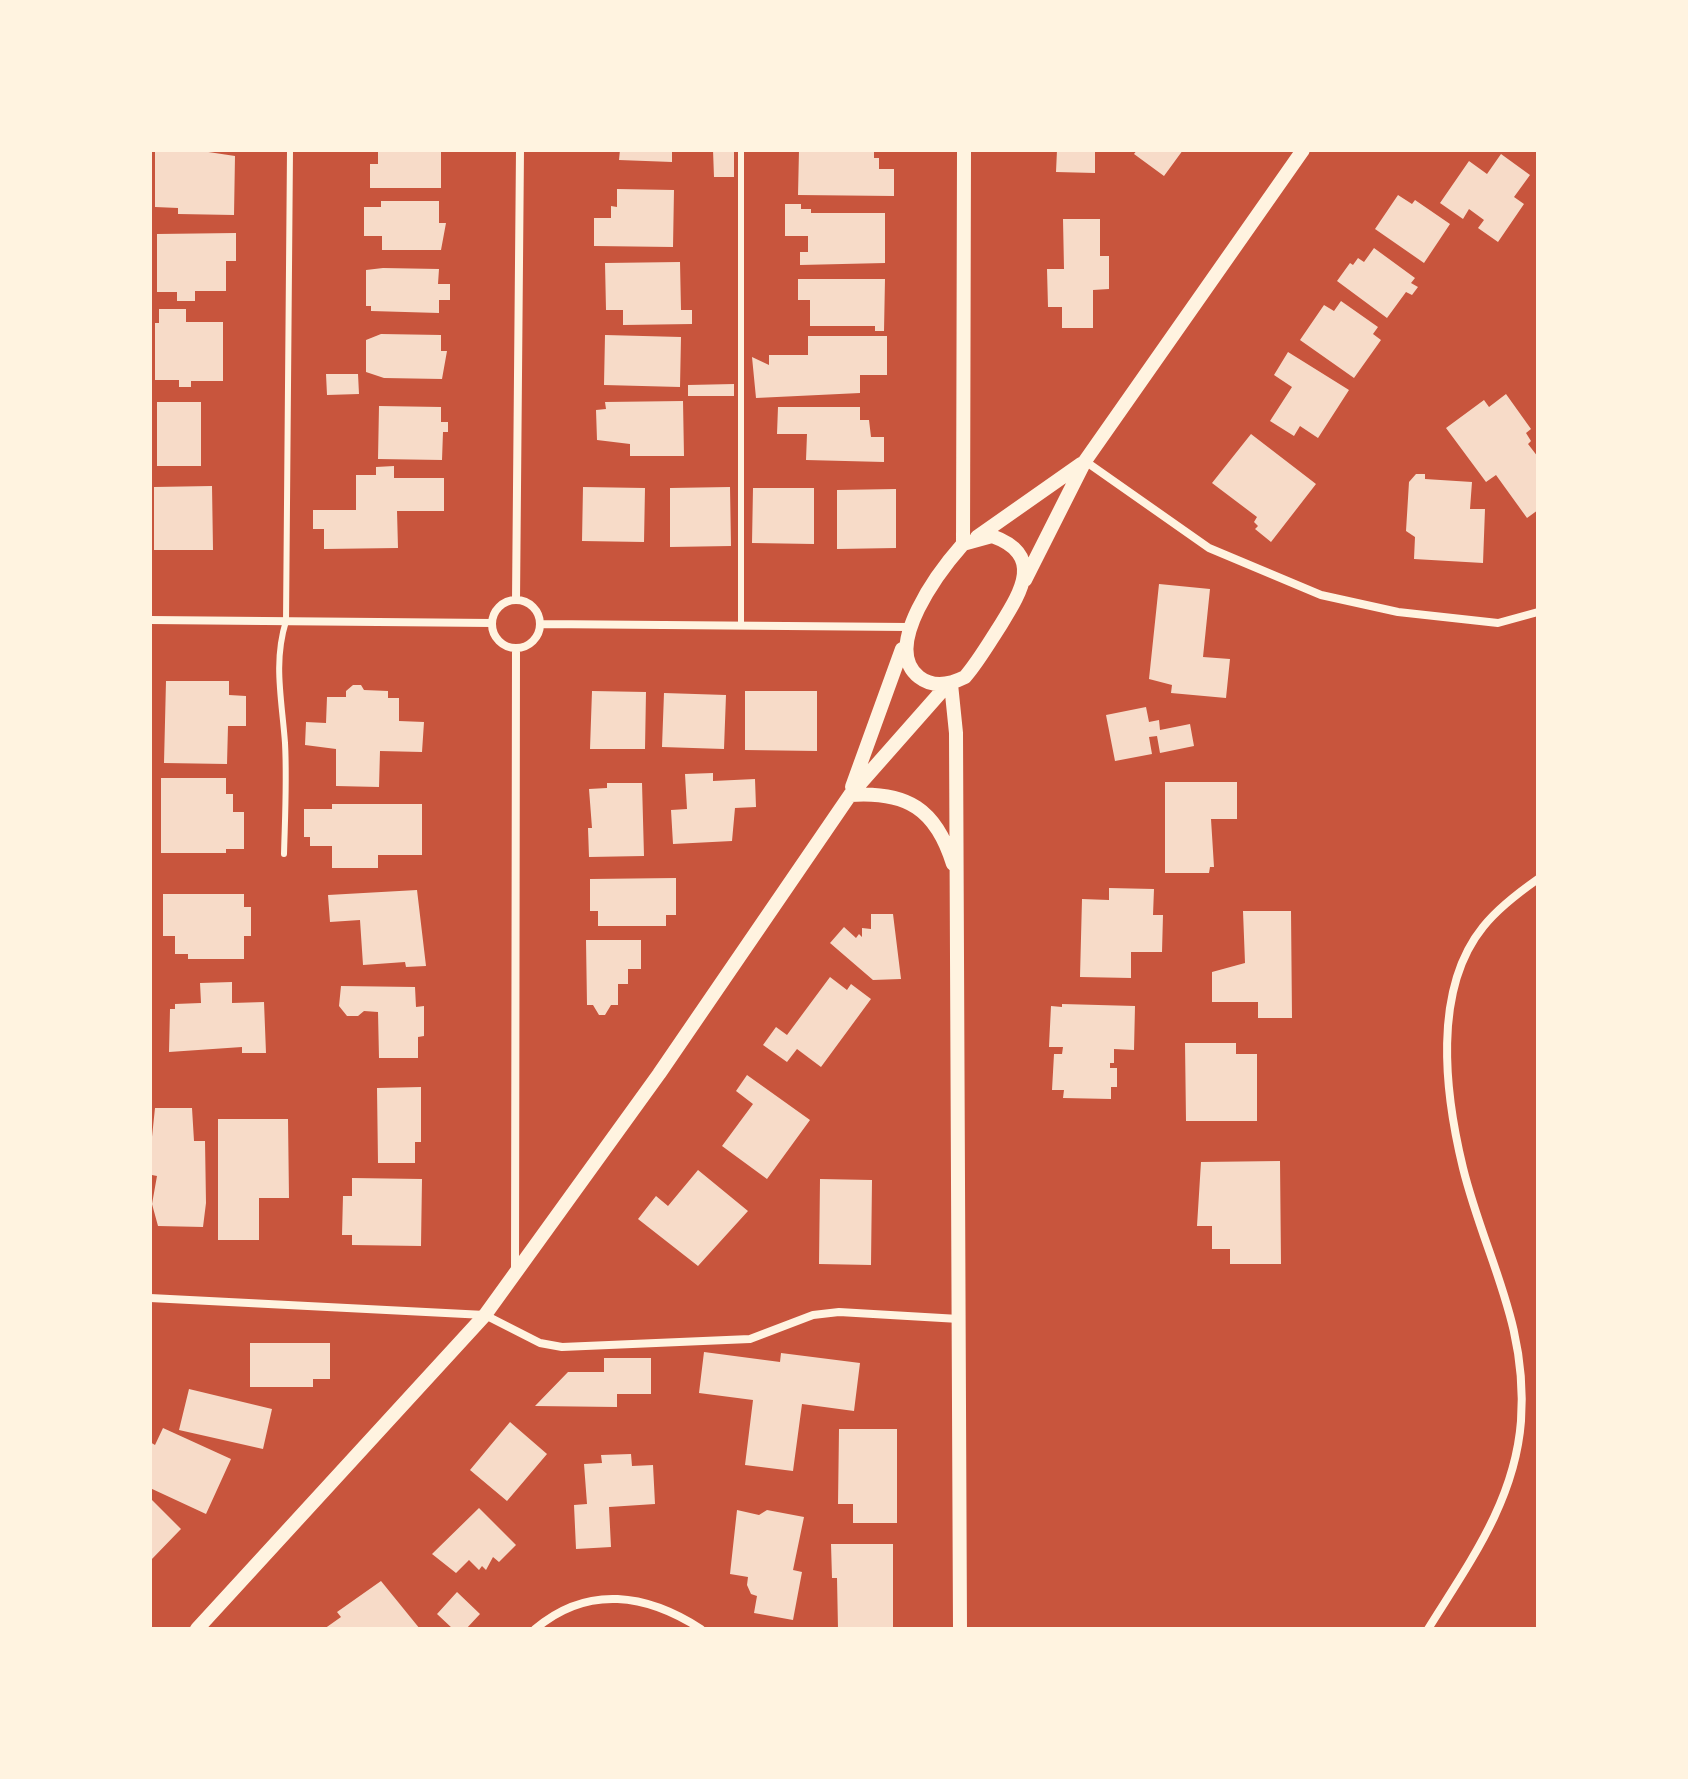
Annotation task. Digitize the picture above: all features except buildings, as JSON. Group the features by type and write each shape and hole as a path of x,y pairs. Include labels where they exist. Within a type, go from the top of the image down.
{"street":[{"path":"516,600 520,150"},
{"path":"964,150 966,543"},
{"path":"197,1629 485,1315 659,1074 850,795 950,684 974,666 1020,594 1085,461 1303,150"},
{"path":"850,795 908,631 966,543 1085,461"},
{"path":"1085,461 1209,548 1321,595 1398,612 1498,623 1538,612"},
{"path":"966,543 992,536 1006,541 1017,551 1024,565 1025,580"},
{"path":"516,600 535,608 541,624 535,640 516,648 498,640 492,623 500,606 516,600"},
{"path":"150,620 492,623"},
{"path":"541,624 908,631"},
{"path":"908,631 904,656 911,670 922,680 950,684"},
{"path":"515,1273 516,648"},
{"path":"950,684 956,733 960,1629"},
{"path":"850,795 877,793 920,808 942,835 957,878"},
{"path":"1428,1629 1497,1517 1512,1477 1521,1421 1521,1367 1508,1299 1463,1169 1454,1117 1447,1041 1453,990 1465,954 1483,927 1512,898 1538,879"},
{"path":"150,1298 485,1315 540,1343 562,1347 750,1339 813,1315 839,1312 959,1319"},
{"path":"535,1629 572,1607 622,1598 652,1603 701,1629"}],"lane":[{"path":"284,854 285,745 278,646 286,621 290,150"},
{"path":"741,150 741,626"}]}
